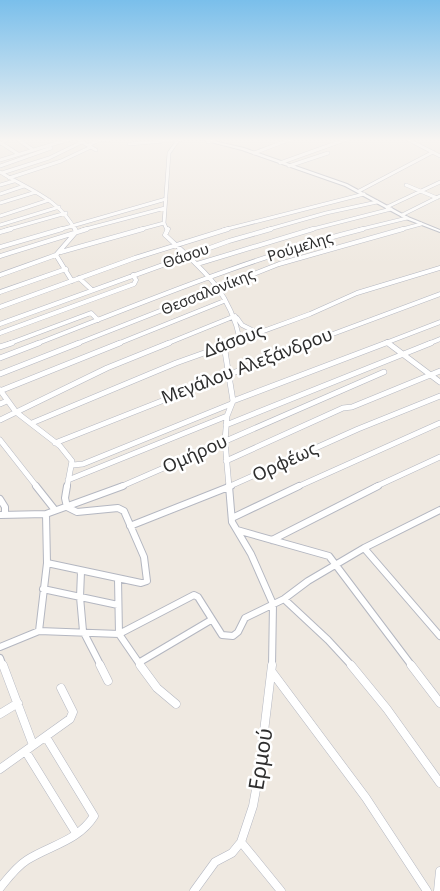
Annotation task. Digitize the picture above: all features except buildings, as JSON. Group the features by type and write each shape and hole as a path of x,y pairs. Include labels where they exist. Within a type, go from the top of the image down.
{"street":[{"path":"0,184 14,181 50,200 66,213 76,232"},
{"path":"167,181 164,223 168,227 165,235 210,276 218,287 224,301 242,325 258,333"},
{"path":"330,181 360,191 404,216 440,231"},
{"path":"360,191 380,181"},
{"path":"197,264 389,208 440,182"},
{"path":"406,185 438,197"},
{"path":"0,194 24,186"},
{"path":"0,203 36,192"},
{"path":"0,307 157,250 176,246 271,216 364,194"},
{"name":"Ρούμελης","path":"0,358 210,276 307,243 404,216 438,197"},
{"path":"0,248 166,199"},
{"path":"0,216 50,200"},
{"name":"Θάσου","path":"0,324 187,255 296,221 377,202"},
{"path":"1,229 59,207"},
{"path":"0,256 76,232 165,208"},
{"path":"1,229 66,213"},
{"path":"0,275 57,254 164,223"},
{"name":"Θεσσαλονίκης","path":"0,374 218,287 326,249 422,224"},
{"path":"57,254 76,232"},
{"path":"57,254 72,281"},
{"name":"Δάσους","path":"32,423 357,293 440,268"},
{"path":"0,292 66,269"},
{"path":"0,328 3,332 131,286 135,283 133,275"},
{"path":"79,278 92,290"},
{"name":"Μεγάλου Αλεξάνδρου","path":"56,443 230,372 440,294"},
{"path":"46,563 81,572 140,583 147,581 149,575 145,558 124,511 118,508 77,512 67,507 65,498 72,465 69,456 32,423 16,412 0,391 62,364 224,301"},
{"path":"0,347 91,313 98,320"},
{"path":"235,316 240,340"},
{"path":"0,420 107,368 235,316"},
{"path":"72,465 83,464 232,403 440,322"},
{"path":"226,425 440,339"},
{"path":"387,342 440,382"},
{"path":"224,345 230,372 232,403 227,416 225,441 232,518 236,530 251,554 273,604"},
{"path":"226,461 343,408 352,407 440,371"},
{"name":"Ομήρου","path":"2,515 46,514 67,507 384,372"},
{"name":"Ορφέως","path":"130,526 228,488 358,429 440,396"},
{"path":"0,404 7,401"},
{"path":"68,480 227,416"},
{"path":"232,518 344,464 440,423"},
{"path":"0,440 55,510"},
{"path":"272,540 357,495 440,457"},
{"path":"0,500 5,507 2,515"},
{"path":"0,647 39,631 83,631 119,634 191,596 198,597 222,635 233,636 238,632 245,618 284,599 336,564 364,548 440,510"},
{"path":"39,631 46,563 46,514"},
{"path":"236,530 325,554 336,564 440,703"},
{"path":"364,548 440,636"},
{"path":"81,572 80,597 83,631 108,681"},
{"path":"118,579 119,634 129,651 140,662 158,688 176,704"},
{"path":"43,589 118,605"},
{"path":"284,599 319,630 370,686 396,719 440,783"},
{"name":"Ερμού","path":"241,842 252,806 259,773 272,672 273,604"},
{"path":"140,662 211,620"},
{"path":"0,658 2,671 18,703 33,745"},
{"path":"272,672 366,798 427,891"},
{"path":"0,769 67,722 73,714 61,688"},
{"path":"0,714 18,703"},
{"path":"0,888 25,861 63,843 93,818 92,809 46,737"},
{"path":"26,752 76,834"},
{"path":"196,890 215,862 232,853 241,842 281,891"},
{"path":"438,891 440,871"}]}
